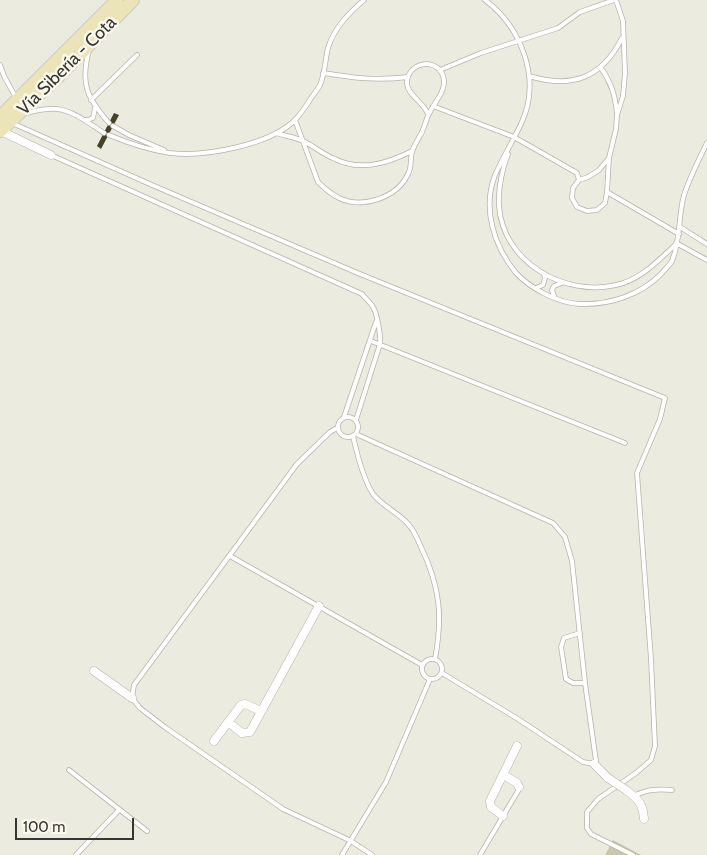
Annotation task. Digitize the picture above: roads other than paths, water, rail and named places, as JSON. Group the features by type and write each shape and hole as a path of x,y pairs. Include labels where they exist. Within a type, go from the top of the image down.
{"main road":[{"path":"6,123 17,100 117,0"},
{"name":"Vía Sibería - Cota","path":"6,123 91,43 133,0"}],"street":[{"path":"6,123 51,155"},
{"path":"228,722 242,733 250,732 319,606"},
{"path":"94,671 132,698"},
{"path":"214,740 241,705 245,704 261,711"},
{"path":"503,816 489,805 517,746"},
{"path":"594,764 608,778 642,803 644,819"},
{"path":"504,775 517,783 519,787"}],"lane":[{"path":"109,135 141,147 171,153 201,154 230,149 276,133 295,120 320,85 329,47 340,24 364,0"},
{"path":"485,0 503,16 519,40 524,52 529,76 527,108 522,123 494,177 490,198 491,220 496,241 506,261 520,278 555,298 574,303 602,303 644,289 672,262 679,234 684,194 707,143"},
{"path":"440,70 481,53 558,28 580,12 615,0 623,21 625,73 624,96 617,115"},
{"path":"529,76 547,81 566,82 584,77 601,68 614,53 623,36"},
{"path":"91,43 84,76 95,108 109,123"},
{"path":"91,100 137,55"},
{"path":"295,120 318,182 339,198 360,202 376,200 396,190 408,175 412,151 424,129 428,114 444,84 443,74 440,70 432,64 422,64 413,68 408,77 409,89 422,103 428,114"},
{"path":"0,65 17,100"},
{"path":"601,68 610,82 616,98 617,115 616,129 609,158 607,192 605,203 597,210 587,211 578,207 572,198 573,188 579,180 599,170 609,158"},
{"path":"323,73 381,80 408,77"},
{"path":"433,106 514,137 577,173 579,180"},
{"path":"82,120 93,118 95,108"},
{"path":"6,123 46,109 58,109 71,113 104,133"},
{"path":"6,123 360,274 665,398 660,419 637,473 651,660 654,746 651,760 636,773 598,799 587,812 587,828 591,834 633,855"},
{"path":"114,126 171,153"},
{"path":"276,133 303,141 334,159 353,165 364,166 381,163 412,151"},
{"path":"514,137 503,166 500,180 499,207 506,232 520,255 544,274 562,283 591,288 618,285 643,274 676,244"},
{"path":"51,155 362,294 374,308 376,322 381,333 380,344 356,420 358,427 354,435 349,438 341,436 337,428"},
{"path":"607,192 679,234"},
{"path":"680,228 707,244"},
{"path":"676,244 707,260"},
{"path":"536,288 543,285 544,274"},
{"path":"555,298 552,290 554,286 562,283"},
{"path":"372,855 351,841 283,809 166,728 140,708 132,698 134,685 297,464 330,432 337,428 339,422 344,417 376,322"},
{"path":"371,340 625,443"},
{"path":"344,417 356,420"},
{"path":"354,435 553,523 565,537 572,561 585,683 596,756 594,764 583,762 518,719 442,673"},
{"path":"354,435 359,462 374,494 408,524 426,558 434,580 440,608 440,634 435,659"},
{"path":"230,556 422,665"},
{"path":"580,633 564,638 561,647 566,679 573,683 585,683"},
{"path":"422,665 428,660 435,659 441,663 442,673"},
{"path":"422,665 423,674 430,679 437,678 442,673"},
{"path":"342,855 386,782 430,679"},
{"path":"69,770 147,832"},
{"path":"480,855 519,787"},
{"path":"634,796 650,789 672,790"},
{"path":"76,855 119,810"}]}
